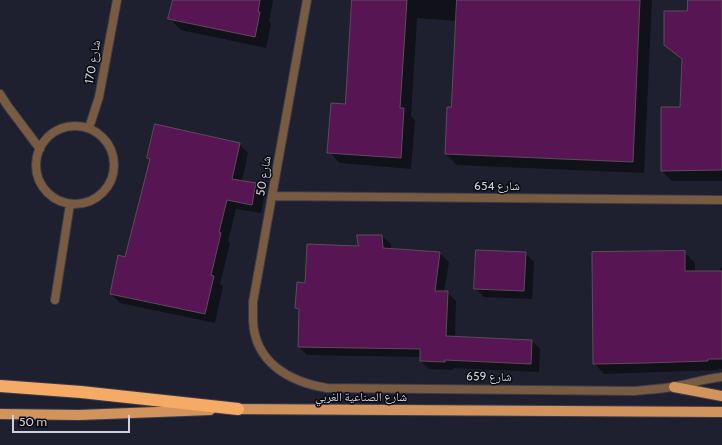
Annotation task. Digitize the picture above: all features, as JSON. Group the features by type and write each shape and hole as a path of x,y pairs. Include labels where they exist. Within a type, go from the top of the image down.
{"highway":[{"path":"0,386 81,392 238,409"}],"main road":[{"path":"674,386 722,396"},
{"name":"شارع الصناعية الغربي","path":"0,414 79,415 238,409 722,412"}],"street":[{"name":"شارع 170","path":"88,128 99,97 117,0"},
{"name":"شارع 50","path":"264,354 258,341 253,322 253,302 307,0"},
{"path":"0,94 40,149"},
{"path":"72,126 88,128 102,136 112,150 114,166 110,182 100,195 86,202 70,204 54,198 42,187 36,172 37,156 44,141 57,130 72,126"},
{"name":"شارع 654","path":"272,196 722,200"},
{"path":"55,300 70,204"},
{"name":"شارع 659","path":"264,354 278,370 292,378 311,385 327,388 634,391 655,390 705,379 722,377"}],"building":[{"path":"173,0 260,0 258,12 260,12 255,37 168,19"},
{"path":"352,0 407,0 400,108 404,108 401,158 327,153 331,103 345,104"},
{"path":"457,0 640,0 633,162 445,154 447,107 451,107"},
{"path":"688,0 722,0 722,170 661,171 661,107 680,107 682,59 664,45 664,11 687,11"},
{"path":"155,124 240,143 232,179 256,183 252,205 227,200 219,232 221,233 211,275 214,276 205,314 110,294 118,255 125,257 150,159 147,158"},
{"path":"357,235 382,235 383,248 440,252 435,291 448,291 446,336 532,340 531,364 445,360 445,362 420,361 420,349 298,347 299,309 295,308 297,282 305,283 307,244 358,246"},
{"path":"476,250 526,252 524,291 474,289"},
{"path":"685,251 685,271 722,271 722,359 708,359 708,361 593,364 592,252"}]}
